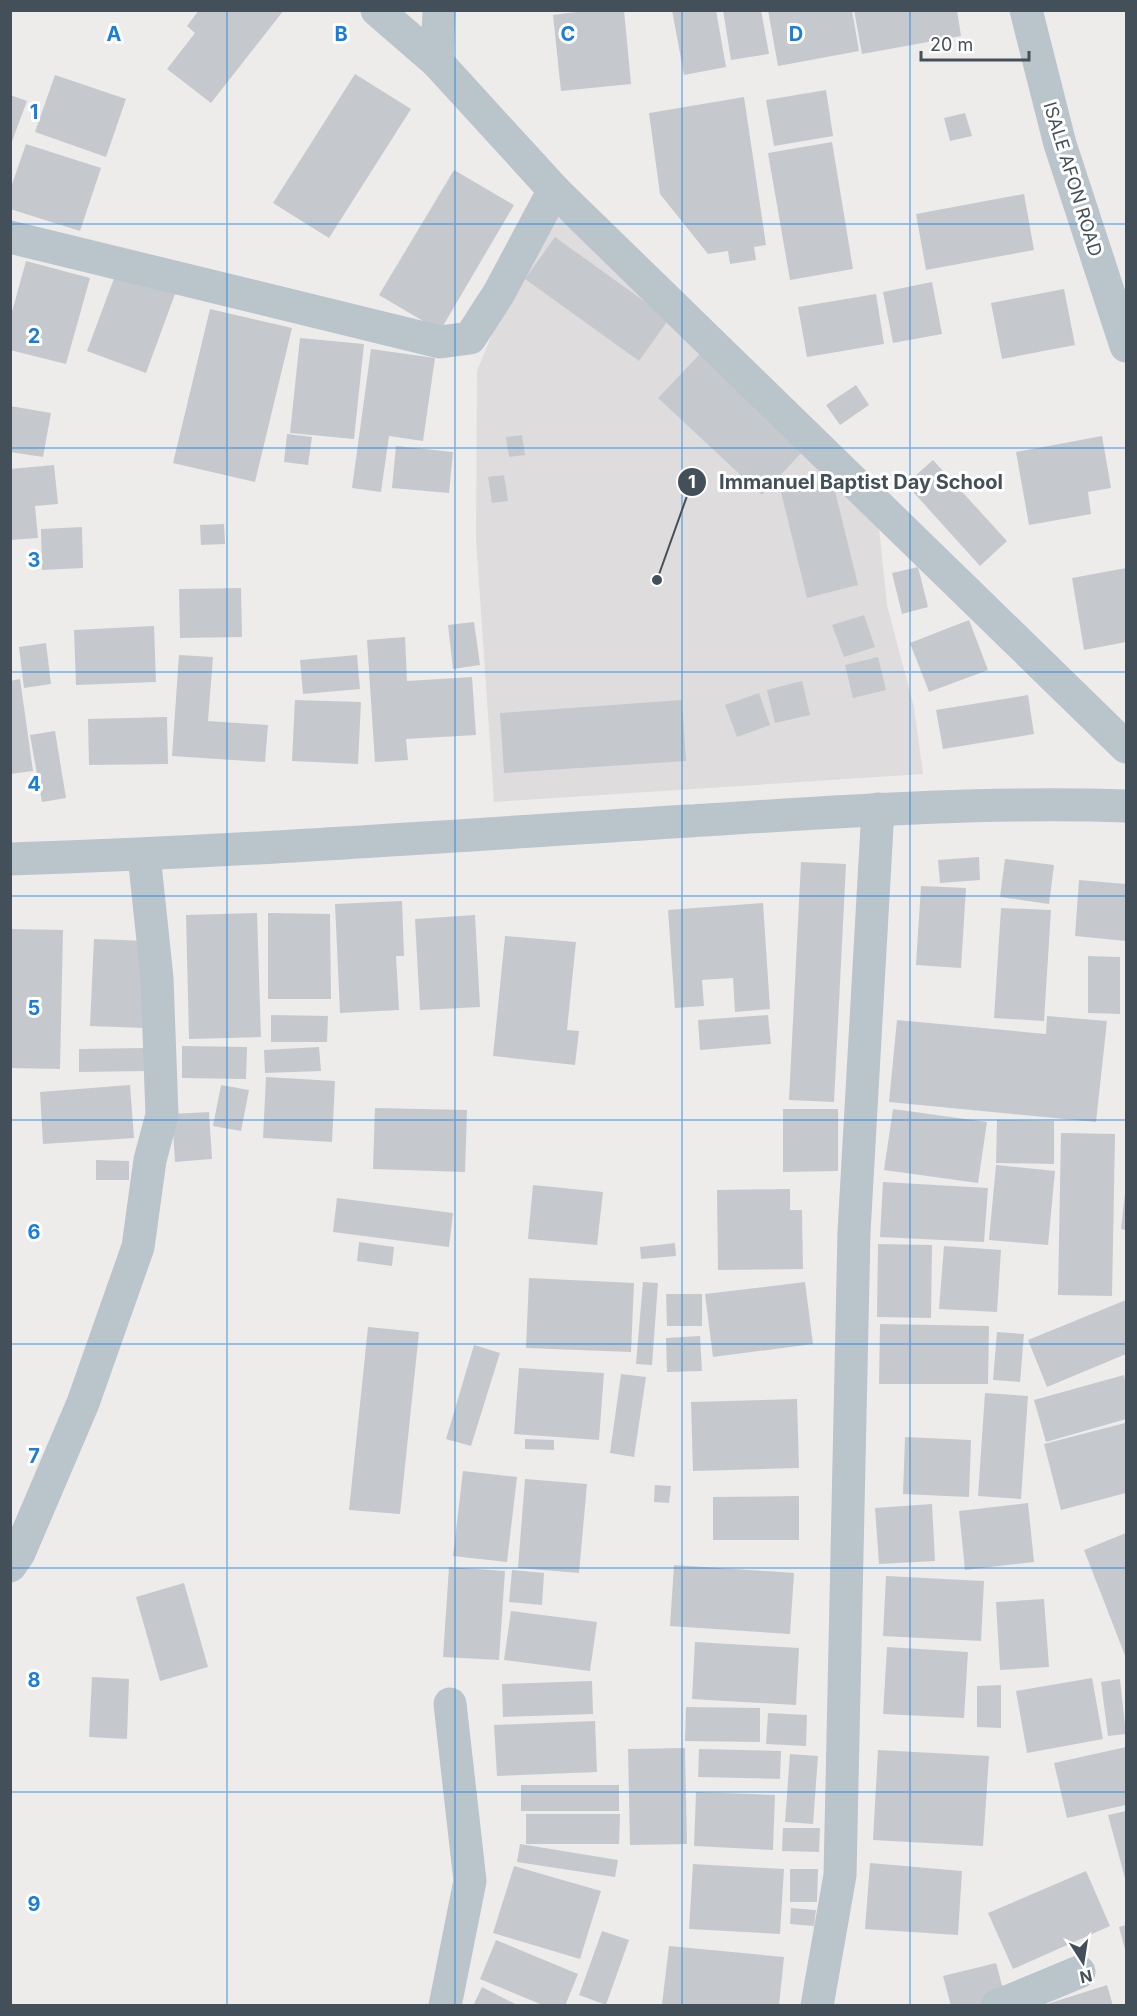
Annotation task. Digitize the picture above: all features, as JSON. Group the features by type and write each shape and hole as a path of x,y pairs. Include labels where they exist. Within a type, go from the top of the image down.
{"street":[{"path":"377,10 437,62 554,190 1126,747"},
{"path":"437,62 440,10"},
{"name":"ISALE AFON ROAD","path":"1026,10 1060,144 1126,346"},
{"path":"10,237 440,342 470,338 499,293 554,190"},
{"path":"10,859 144,855 878,809 1073,804 1126,806"},
{"path":"817,2006 840,1875 854,1232 878,809"},
{"path":"10,1566 19,1553 83,1404 138,1247 150,1160 162,1115 157,978 144,855"},
{"path":"445,2006 470,1881 450,1704"},
{"path":"997,2006 1079,1972"}],"shaded area":[{"path":"553,214 649,292 878,518 887,605 914,707 923,774 494,802 476,539 477,371 525,254"}],"building":[{"path":"199,10 284,10 211,103 167,69 195,33 187,26"},
{"path":"591,10 624,10 631,84 561,91 553,15"},
{"path":"672,10 716,10 726,67 684,75"},
{"path":"723,10 761,10 769,54 731,60"},
{"path":"768,10 852,10 859,51 778,66"},
{"path":"854,10 957,10 961,36 862,54"},
{"path":"355,74 411,109 329,238 273,203"},
{"path":"55,75 126,99 106,157 35,132"},
{"path":"826,90 833,136 774,146 766,100"},
{"path":"10,95 27,101 11,144 10,144"},
{"path":"744,97 766,245 754,247 756,260 730,264 728,251 708,254 660,194 649,113"},
{"path":"965,113 972,136 950,141 944,118"},
{"path":"832,142 853,269 790,280 768,153"},
{"path":"26,144 101,168 80,231 10,209 10,190"},
{"path":"454,170 514,205 440,331 379,295"},
{"path":"1024,194 1034,250 926,270 916,214"},
{"path":"555,237 669,319 639,361 525,279"},
{"path":"26,261 90,278 66,364 10,350 10,319"},
{"path":"116,273 175,294 146,373 87,351"},
{"path":"932,282 942,334 893,343 883,292"},
{"path":"1064,289 1075,345 1002,359 991,303"},
{"path":"876,294 884,344 807,357 798,307"},
{"path":"210,309 292,328 255,482 173,463"},
{"path":"300,338 364,344 354,439 290,433"},
{"path":"371,349 435,358 423,441 389,436 381,492 352,488"},
{"path":"700,354 803,451 762,495 658,398"},
{"path":"856,385 869,405 840,425 826,405"},
{"path":"10,406 51,413 43,457 10,452"},
{"path":"287,434 312,437 308,465 284,462"},
{"path":"522,435 525,455 509,457 506,437"},
{"path":"1102,436 1111,488 1088,492 1091,514 1029,525 1016,452"},
{"path":"396,446 453,452 449,493 392,488"},
{"path":"933,460 1007,541 980,566 906,484"},
{"path":"54,465 58,504 35,506 38,538 10,540 10,469"},
{"path":"504,475 508,501 492,503 488,477"},
{"path":"832,479 858,585 807,598 781,492"},
{"path":"224,524 225,544 201,545 200,525"},
{"path":"82,527 83,568 42,570 41,529"},
{"path":"918,567 928,607 902,614 892,573"},
{"path":"1126,568 1126,642 1084,650 1072,578"},
{"path":"241,588 242,637 180,638 179,589"},
{"path":"864,615 875,647 844,657 832,625"},
{"path":"969,620 988,670 929,692 910,643"},
{"path":"474,622 480,665 453,669 448,625"},
{"path":"154,626 156,682 76,685 74,630"},
{"path":"405,637 407,681 472,677 476,735 406,739 408,760 375,762 367,640"},
{"path":"46,643 51,684 24,688 19,647"},
{"path":"179,655 213,657 208,721 268,725 265,762 172,756"},
{"path":"357,655 360,689 303,694 300,660"},
{"path":"878,657 886,690 853,698 845,665"},
{"path":"20,679 33,771 10,774 10,681"},
{"path":"802,681 810,715 775,723 767,690"},
{"path":"759,693 770,725 737,737 725,705"},
{"path":"1028,695 1034,734 943,749 936,710"},
{"path":"295,700 361,702 358,764 292,761"},
{"path":"682,700 686,761 504,773 500,713"},
{"path":"167,717 168,764 89,765 88,719"},
{"path":"55,731 66,798 42,802 30,735"},
{"path":"979,857 980,880 940,883 938,860"},
{"path":"1005,859 1054,865 1049,904 1000,897"},
{"path":"801,862 846,864 834,1102 789,1100"},
{"path":"1079,880 1126,884 1126,941 1075,936"},
{"path":"921,886 966,888 961,968 916,965"},
{"path":"402,901 404,956 396,956 399,1010 340,1013 335,904"},
{"path":"763,903 770,1009 735,1012 733,978 702,980 704,1006 675,1008 668,910"},
{"path":"1001,908 1051,910 1044,1021 994,1018"},
{"path":"257,913 261,1037 189,1039 186,915"},
{"path":"268,913 330,914 331,999 268,999"},
{"path":"475,915 480,1007 420,1010 415,919"},
{"path":"10,929 63,930 60,1069 10,1068"},
{"path":"505,936 576,942 567,1030 579,1031 575,1065 493,1056"},
{"path":"94,939 148,941 144,1028 90,1026"},
{"path":"1088,956 1120,957 1120,1014 1088,1013"},
{"path":"271,1015 328,1016 327,1042 271,1042"},
{"path":"768,1015 771,1044 700,1050 698,1020"},
{"path":"1047,1016 1107,1021 1096,1122 889,1102 897,1020 1046,1034"},
{"path":"182,1046 247,1047 246,1079 182,1078"},
{"path":"319,1047 321,1071 265,1073 264,1050"},
{"path":"145,1048 146,1071 79,1072 79,1049"},
{"path":"266,1077 335,1081 332,1142 263,1138"},
{"path":"130,1085 134,1138 43,1144 40,1092"},
{"path":"221,1085 249,1090 241,1131 213,1126"},
{"path":"375,1108 467,1110 465,1172 373,1169"},
{"path":"783,1109 838,1109 838,1171 783,1172"},
{"path":"893,1109 987,1122 978,1183 884,1170"},
{"path":"209,1112 212,1159 175,1162 172,1114"},
{"path":"997,1120 1054,1121 1054,1164 996,1163"},
{"path":"1061,1133 1115,1134 1112,1296 1058,1295"},
{"path":"96,1160 129,1161 129,1180 96,1180"},
{"path":"996,1165 1055,1171 1048,1245 989,1240"},
{"path":"883,1182 988,1188 984,1242 880,1237"},
{"path":"533,1185 603,1192 597,1245 528,1239"},
{"path":"790,1189 790,1210 802,1210 803,1269 718,1270 717,1190"},
{"path":"1126,1193 1126,1230 1121,1229"},
{"path":"337,1198 453,1213 449,1247 333,1232"},
{"path":"359,1242 394,1247 392,1266 357,1261"},
{"path":"675,1243 676,1256 641,1259 640,1247"},
{"path":"878,1244 932,1245 931,1318 877,1317"},
{"path":"944,1246 1001,1250 997,1312 939,1309"},
{"path":"529,1278 634,1283 631,1352 526,1348"},
{"path":"643,1282 658,1283 652,1365 636,1364"},
{"path":"805,1282 813,1344 713,1357 705,1294"},
{"path":"666,1294 702,1294 702,1326 667,1326"},
{"path":"1126,1300 1126,1354 1047,1387 1028,1340"},
{"path":"880,1324 989,1326 988,1384 879,1384"},
{"path":"368,1327 419,1332 400,1514 349,1510"},
{"path":"997,1332 1024,1334 1020,1382 993,1380"},
{"path":"700,1336 702,1371 667,1372 666,1338"},
{"path":"474,1345 500,1353 471,1446 446,1439"},
{"path":"519,1368 604,1373 599,1440 514,1434"},
{"path":"621,1374 646,1377 634,1457 610,1453"},
{"path":"1124,1375 1126,1419 1046,1442 1034,1400"},
{"path":"985,1393 1028,1396 1021,1499 978,1496"},
{"path":"797,1399 799,1468 693,1471 691,1402"},
{"path":"1125,1423 1126,1493 1061,1510 1044,1444"},
{"path":"905,1437 971,1440 969,1497 903,1494"},
{"path":"525,1439 554,1440 554,1450 525,1449"},
{"path":"463,1471 517,1477 507,1562 453,1556"},
{"path":"525,1479 587,1484 579,1573 518,1568"},
{"path":"655,1485 671,1486 669,1503 654,1502"},
{"path":"799,1496 799,1540 713,1540 713,1497"},
{"path":"1028,1503 1034,1562 965,1570 959,1511"},
{"path":"932,1504 935,1561 879,1564 875,1508"},
{"path":"1126,1533 1126,1658 1084,1550"},
{"path":"674,1565 794,1573 790,1634 670,1626"},
{"path":"449,1567 505,1571 499,1660 443,1657"},
{"path":"512,1570 544,1573 542,1605 509,1602"},
{"path":"886,1576 984,1581 981,1641 883,1636"},
{"path":"184,1583 208,1667 160,1681 136,1597"},
{"path":"1044,1599 1049,1667 1000,1670 996,1602"},
{"path":"511,1611 597,1622 590,1671 504,1660"},
{"path":"695,1642 799,1648 796,1705 692,1699"},
{"path":"887,1647 968,1652 964,1718 883,1714"},
{"path":"92,1677 129,1679 127,1739 89,1737"},
{"path":"1092,1678 1103,1739 1027,1753 1016,1691"},
{"path":"1120,1679 1126,1734 1108,1736 1101,1682"},
{"path":"592,1681 593,1714 503,1717 502,1684"},
{"path":"1001,1685 1001,1728 977,1727 977,1686"},
{"path":"686,1707 760,1708 760,1742 685,1741"},
{"path":"768,1713 807,1715 806,1746 766,1744"},
{"path":"595,1721 597,1772 497,1776 494,1725"},
{"path":"1126,1747 1126,1805 1067,1818 1054,1763"},
{"path":"685,1748 687,1844 630,1845 628,1749"},
{"path":"699,1749 781,1751 780,1779 698,1777"},
{"path":"878,1750 989,1756 983,1846 873,1840"},
{"path":"790,1754 818,1756 813,1824 785,1822"},
{"path":"521,1785 619,1785 619,1811 521,1811"},
{"path":"696,1792 775,1795 773,1850 694,1846"},
{"path":"1126,1811 1126,1882 1108,1815"},
{"path":"526,1814 620,1814 619,1844 526,1844"},
{"path":"783,1828 820,1828 819,1852 782,1851"},
{"path":"520,1844 618,1860 615,1877 517,1862"},
{"path":"870,1863 962,1871 958,1935 865,1929"},
{"path":"693,1864 784,1869 780,1934 689,1929"},
{"path":"514,1866 601,1891 580,1959 493,1933"},
{"path":"790,1869 818,1869 817,1902 790,1902"},
{"path":"1086,1871 1110,1926 1013,1969 988,1913"},
{"path":"791,1908 816,1910 814,1926 790,1924"},
{"path":"1126,1925 1126,1953 1119,1927"},
{"path":"602,1931 629,1940 606,2005 579,1995"},
{"path":"496,1940 578,1974 565,2006 545,2006 480,1979"},
{"path":"669,1946 784,1957 779,2006 662,2004"},
{"path":"996,1963 1006,2000 985,2006 951,2006 943,1976"},
{"path":"1107,1985 1113,2006 1044,2006 1044,2005"},
{"path":"482,1987 519,2006 473,2006"}],"place":[{"name":"Immanuel Baptist Day School","path":"657,580"}]}
